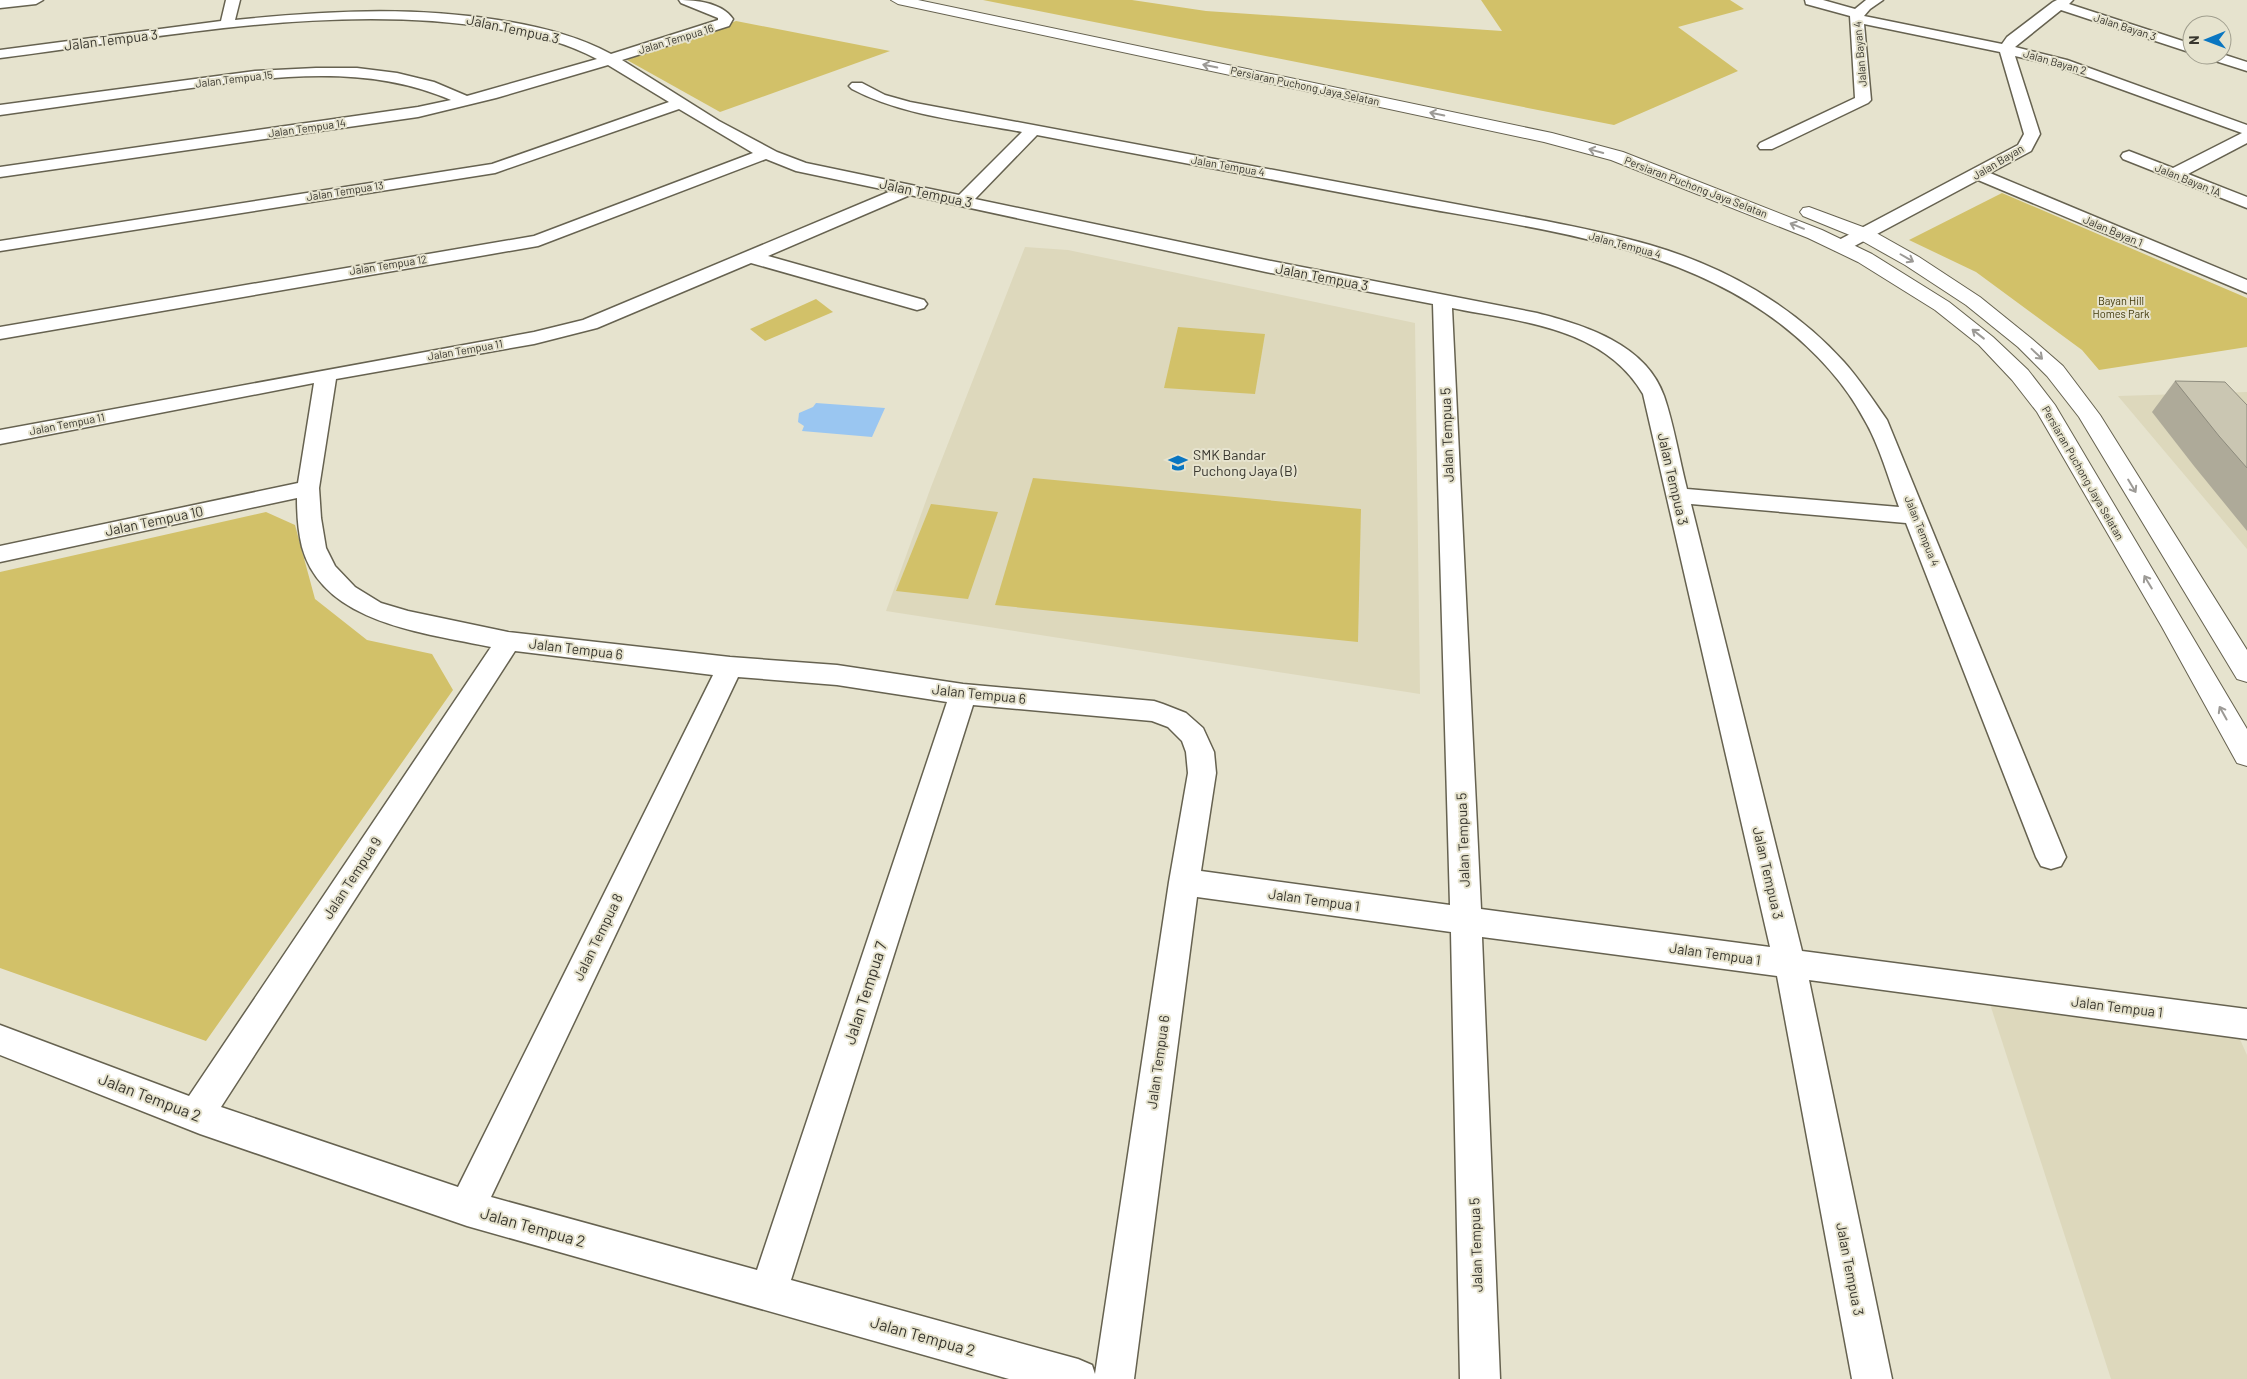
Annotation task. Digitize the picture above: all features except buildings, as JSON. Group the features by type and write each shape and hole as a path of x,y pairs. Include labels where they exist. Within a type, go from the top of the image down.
{"main road":[{"name":"Persiaran Puchong Jaya Selatan","path":"898,0 1555,140 1617,156 1815,234 1865,258 1942,306 1986,341 2020,375 2047,410 2110,520 2173,624 2247,755"},
{"name":"Persiaran Puchong Jaya Selatan","path":"948,0 1571,127"},
{"path":"1795,206 1864,234 1912,261 1973,301 2025,343 2055,371 2089,415 2234,631 2247,672"},
{"path":"2173,624 2234,631"}],"street":[{"path":"0,4 36,0"},
{"path":"227,25 233,0"},
{"name":"Jalan Tempua 16","path":"608,60 716,27 726,20 723,15 686,0"},
{"name":"Jalan Bayan 4","path":"1766,146 1850,108 1863,100 1858,16 1876,0"},
{"name":"Jalan Bayan 2","path":"1811,1 1858,16 2006,49 2100,75 2247,130"},
{"path":"2006,49 2012,40 2062,3"},
{"name":"Jalan Bayan 3","path":"2062,3 2182,45"},
{"name":"Jalan Tempua 3","path":"0,54 227,25 347,15 392,14 464,18 542,32 587,48 765,154 802,167 1442,301 1537,319 1569,328 1612,347 1628,359 1644,376 1653,394 1790,964 1872,1379"},
{"name":"Jalan Bayan","path":"1841,246 2024,148 2032,134 2006,49"},
{"name":"Jalan Tempua 14","path":"0,172 418,112 466,102 608,60"},
{"path":"2232,62 2247,67"},
{"name":"Jalan Tempua 15","path":"0,110 246,76 296,72 382,76 416,82 466,102"},
{"name":"Jalan Tempua 4","path":"857,86 880,98 908,106 1546,226 1625,244 1681,261 1720,279 1765,304 1809,337 1836,364 1858,391 1876,420 2051,857"},
{"name":"Jalan Tempua 13","path":"0,246 494,168 681,103"},
{"path":"963,201 1034,130"},
{"path":"2174,174 2247,137"},
{"name":"Jalan Tempua 12","path":"0,333 538,240 765,154"},
{"name":"Jalan Bayan 1A","path":"2129,156 2247,203"},
{"name":"Jalan Bayan 1","path":"1978,174 2247,287"},
{"name":"Jalan Tempua 11","path":"0,437 326,375 534,338 590,324 908,190"},
{"path":"752,257 917,304"},
{"name":"Jalan Tempua 5","path":"1442,301 1466,921 1480,1379"},
{"name":"Jalan Tempua 6","path":"326,375 308,488 309,518 314,548 324,571 346,593 372,609 408,620 508,641 730,667 837,675 962,694 1154,711 1177,720 1193,734 1200,752 1202,773 1184,882 1114,1379"},
{"name":"Jalan Tempua 10","path":"0,554 308,488"},
{"path":"1676,495 1916,516"},
{"name":"Jalan Tempua 9","path":"197,1114 508,641"},
{"name":"Jalan Tempua 8","path":"467,1208 730,667"},
{"name":"Jalan Tempua 7","path":"768,1292 962,694"},
{"name":"Jalan Tempua 1","path":"1184,882 2247,1024"},
{"name":"Jalan Tempua 2","path":"0,1040 197,1114 467,1208 1078,1379"}],"shaded area":[{"name":"SMK Bandar Puchong Jaya (B)","path":"1025,247 1068,250 1415,323 1420,694 886,611 931,487"},
{"path":"2247,392 2247,549 2118,396"},
{"path":"1989,1001 2238,1035 2247,1055 2247,1379 2111,1379"}],"green space":[{"path":"983,0 1132,0 1206,11 1502,31 1481,0 1730,0 1744,9 1678,27 1738,71 1614,125"},
{"path":"736,21 890,51 720,112 627,60"},
{"name":"Bayan Hill Homes Park","path":"2002,193 2247,298 2247,347 2099,370 2082,350 1976,272 1909,240"},
{"path":"816,299 833,312 765,341 750,329"},
{"path":"1178,327 1265,334 1255,394 1164,388"},
{"path":"1033,478 1361,509 1358,642 995,605"},
{"path":"931,504 998,512 968,599 896,591"},
{"path":"266,512 295,525 315,599 367,640 432,654 453,690 206,1041 0,968 0,572"}],"water":[{"path":"816,403 885,408 872,437 802,431 804,426 798,422 799,413 813,407"}],"place":[{"name":"SMK Bandar Puchong Jaya (B)","path":"1178,463"}]}
